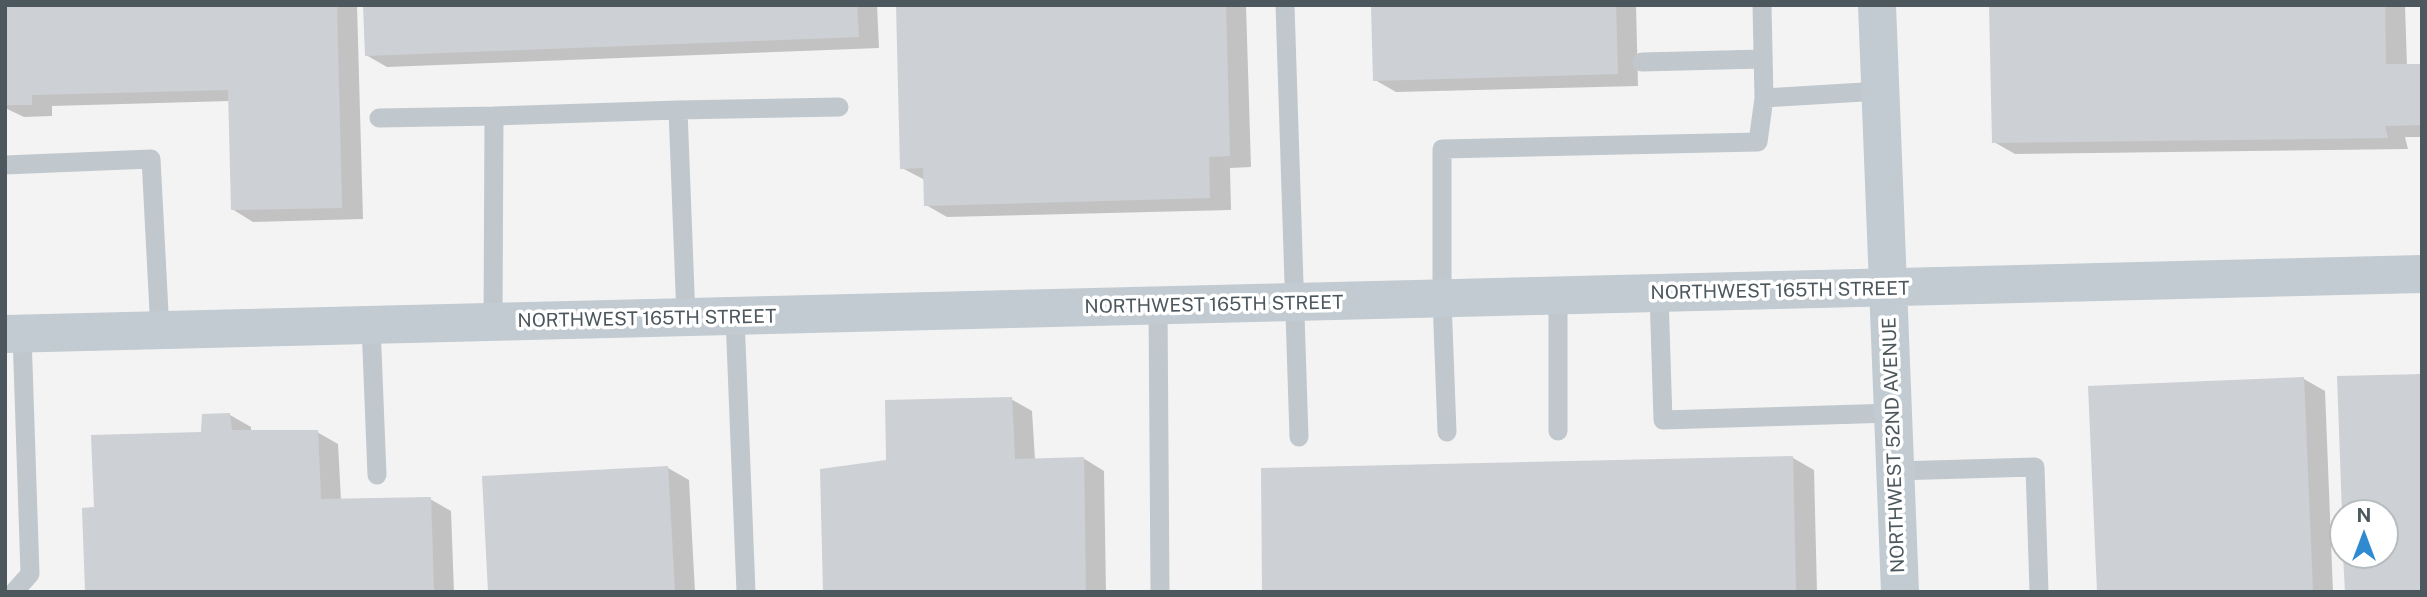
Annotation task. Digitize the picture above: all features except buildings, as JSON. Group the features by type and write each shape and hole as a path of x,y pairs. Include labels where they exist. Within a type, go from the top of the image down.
{"street":[{"name":"NORTHWEST 52ND AVENUE","path":"1877,5 1900,592"},
{"name":"NORTHWEST 165TH STREET","path":"14,334 2422,274"}],"lane":[{"path":"1285,5 1298,437"},
{"path":"1447,432 1442,299 1442,149 1758,142 1764,98 1762,5"},
{"path":"1642,62 1763,59"},
{"path":"1764,98 1880,91"},
{"path":"379,118 839,107"},
{"path":"678,110 686,318"},
{"path":"493,323 494,116"},
{"path":"5,166 151,159 160,331"},
{"path":"1659,294 1663,420 1893,413"},
{"path":"1558,297 1558,431"},
{"path":"1158,306 1160,592"},
{"path":"735,317 746,592"},
{"path":"371,325 377,475"},
{"path":"14,334 30,574 14,592"},
{"path":"1895,471 2035,467 2039,592"}]}
